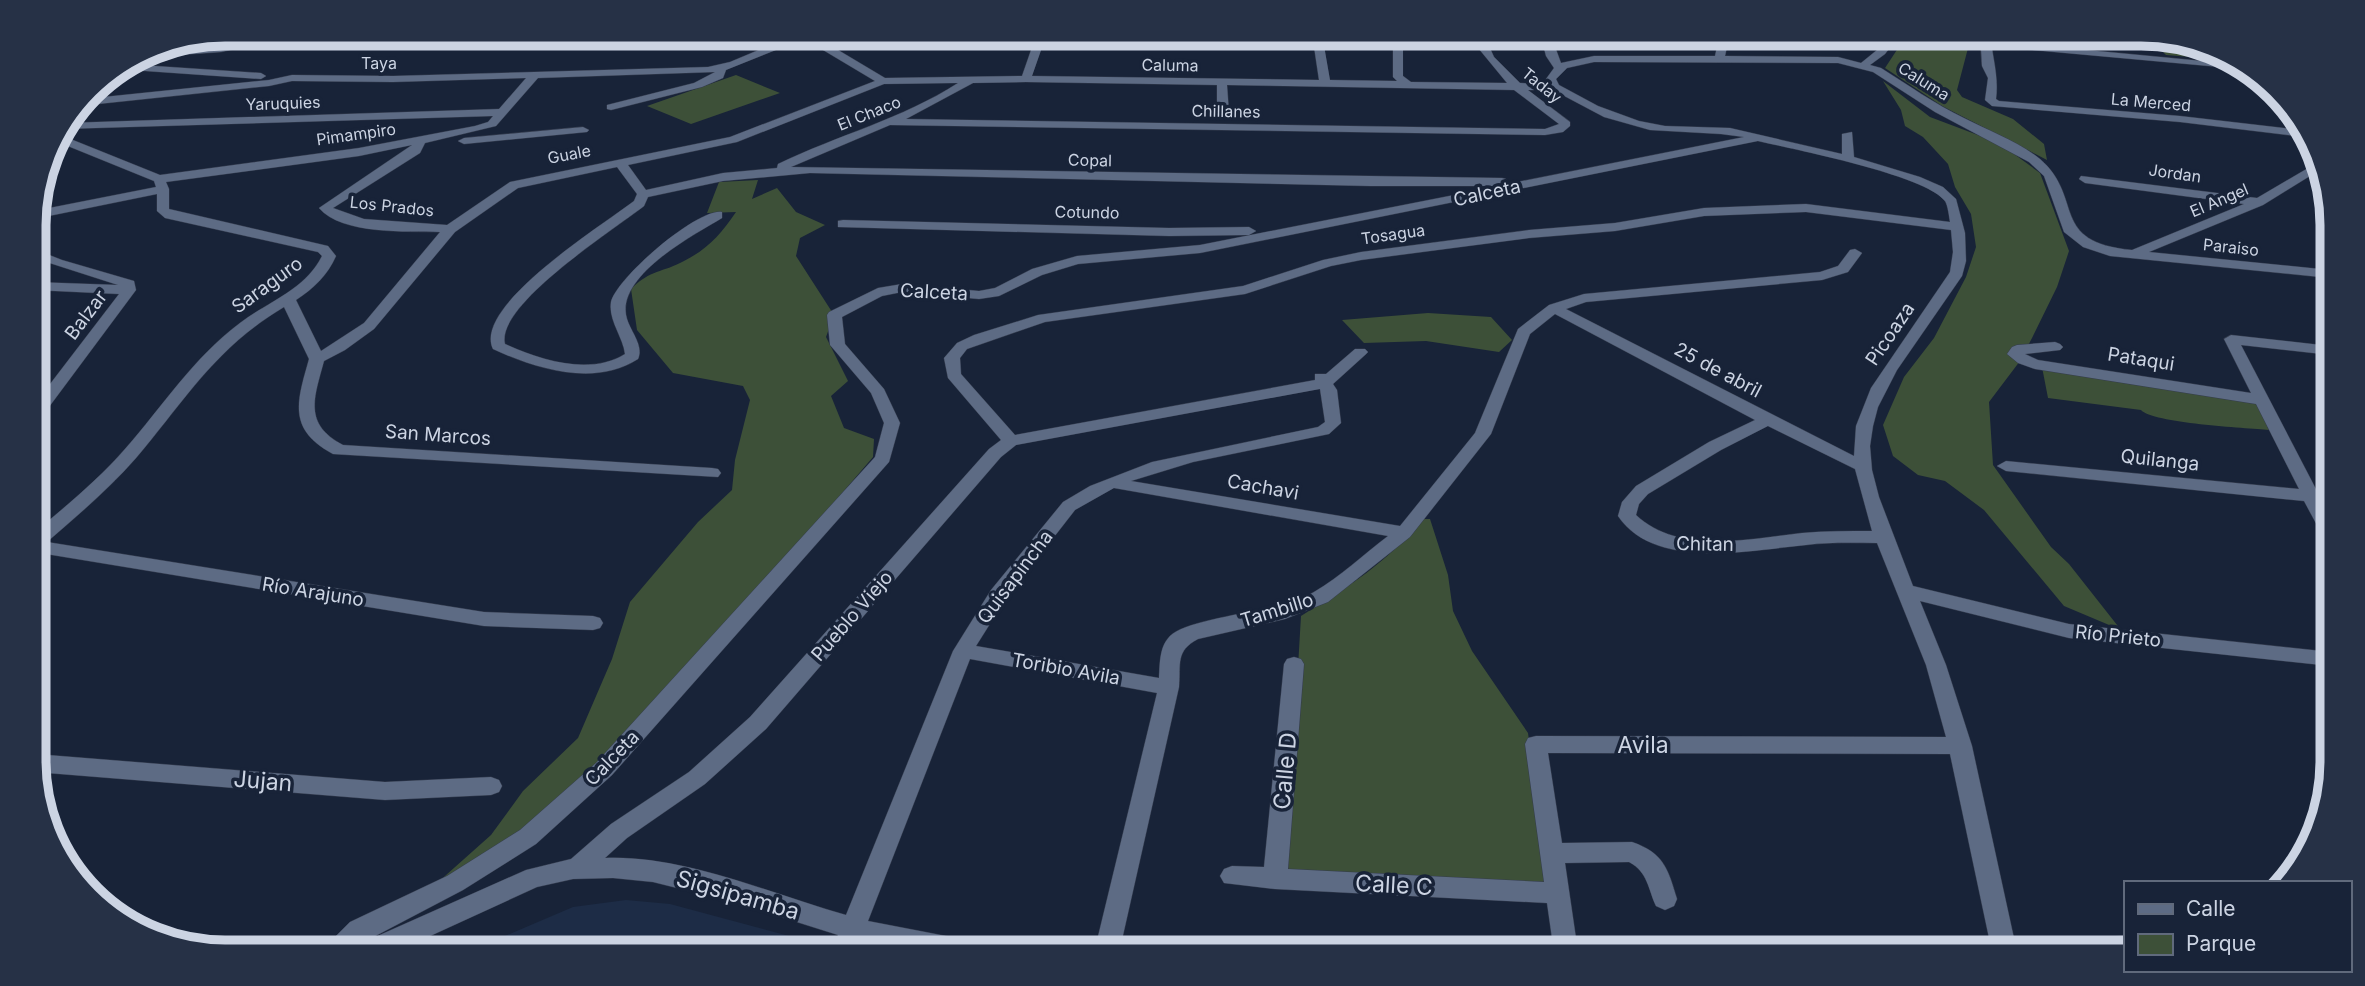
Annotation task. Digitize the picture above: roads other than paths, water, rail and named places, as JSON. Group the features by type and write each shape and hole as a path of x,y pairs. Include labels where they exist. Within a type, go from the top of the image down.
{"street":[{"path":"175,53 242,45"},
{"name":"Taya","path":"95,102 269,83 292,78 535,75 721,68 779,45"},
{"path":"819,45 883,80"},
{"path":"1026,79 1038,45"},
{"path":"1319,45 1325,83"},
{"path":"1398,45 1398,77 1407,83"},
{"path":"1467,45 1479,46"},
{"path":"1548,45 1551,56 1559,68 1551,79 1555,87"},
{"path":"1719,60 1722,45"},
{"path":"1864,65 1887,45"},
{"name":"La Merced","path":"1986,45 1987,66 1993,78 1990,100 1996,104 2180,119 2295,133"},
{"name":"Taday","path":"1479,46 1516,85 1566,124"},
{"path":"2015,46 2223,66"},
{"path":"199,47 221,49"},
{"name":"Caluma","path":"1559,68 1594,59 1838,61 1864,65 1877,70 1939,110 2033,159 2050,175 2069,229 2088,244 2110,252 2129,254"},
{"path":"137,68 292,78"},
{"path":"611,107 698,85 719,76 721,68"},
{"name":"Pimampiro","path":"46,212 161,184 419,144 492,124 535,75"},
{"name":"Caluma","path":"883,80 1026,79 1555,87"},
{"name":"Guale","path":"317,359 340,347 369,326 450,229 514,185 750,135 883,80"},
{"name":"El Chaco","path":"776,170 913,112 970,80"},
{"path":"1222,82 1223,113"},
{"name":"Picoaza","path":"1555,87 1632,124 1665,129 1714,128 1759,138 1905,176 1942,192 1950,200 1957,227 1958,269 1884,379 1869,411 1862,447 1872,501 1936,665 1961,746 2002,940"},
{"name":"Yaruquies","path":"76,126 504,112"},
{"name":"Chillanes","path":"884,122 1545,132 1559,130 1566,124"},
{"path":"419,144 583,130"},
{"path":"1848,134 1848,160"},
{"name":"Calceta","path":"349,940 359,930 455,883 528,837 604,769 883,458 892,423 877,392 838,345 834,316 878,292 902,288 979,295 999,292 1037,272 1077,260 1181,253 1759,138"},
{"path":"66,141 161,184"},
{"name":"Los Prados","path":"419,144 325,208 338,217 354,221 450,229"},
{"path":"619,162 643,194 639,203 573,253 513,304 496,335 498,346 516,355 586,369 625,364 633,356 633,346 618,316 621,290 678,240 717,215"},
{"name":"Copal","path":"643,194 723,177 776,170 1370,182 1539,182"},
{"name":"El Angel","path":"2129,254 2150,248 2259,202 2311,170"},
{"name":"Jordan","path":"2085,179 2259,202"},
{"name":"Saraguro","path":"45,535 119,467 198,368 246,326 270,308 284,303 326,265 329,256 323,249 170,215 163,211 161,184"},
{"name":"Tosagua","path":"1011,441 953,375 952,358 962,346 979,338 1044,318 1245,290 1328,263 1361,256 1529,234 1615,228 1704,212 1806,208 1957,227"},
{"name":"Cotundo","path":"843,224 1220,232 1329,223"},
{"path":"1554,308 1584,298 1822,275 1843,269 1855,253"},
{"name":"Paraiso","path":"2129,254 2320,273"},
{"name":"Balzar","path":"46,258 122,280 129,284 129,290 46,401"},
{"path":"46,286 129,290"},
{"path":"284,303 291,303 317,359"},
{"name":"25 de abril","path":"1554,308 1864,467"},
{"name":"Tambillo","path":"1109,940 1169,687 1171,653 1177,642 1192,633 1285,612 1321,597 1404,533 1483,434 1523,332 1554,308"},
{"path":"2320,350 2231,339 2320,516"},
{"name":"Pataqui","path":"2055,347 2025,348 2017,350 2015,354 2035,364 2262,400"},
{"path":"1011,441 1323,380 1360,352"},
{"name":"San Marcos","path":"317,359 307,396 306,415 312,431 321,442 339,450 712,473"},
{"name":"Quisapincha","path":"848,940 963,651 998,595 1069,506 1081,497 1165,463 1323,431 1333,423 1329,390 1323,380"},
{"name":"Chitan","path":"1768,420 1715,446 1642,491 1631,502 1627,516 1635,529 1654,540 1680,546 1763,544 1826,537 1885,537"},
{"name":"Pueblo Viejo","path":"395,940 534,877 579,867 619,831 697,778 758,723 995,453 1011,441"},
{"name":"Quilanga","path":"2006,466 2309,496"},
{"name":"Cachavi","path":"1114,483 1404,533"},
{"name":"Río Arajuno","path":"45,547 484,620 593,623"},
{"name":"Río Prieto","path":"1908,592 2069,631 2320,658"},
{"name":"Toribio Avila","path":"963,651 1169,687"},
{"name":"Calle D","path":"1275,878 1294,664"},
{"name":"Avila","path":"1564,940 1536,744 1961,746"},
{"name":"Jujan","path":"45,764 385,791 491,786"},
{"path":"1551,853 1632,852 1646,859 1657,872 1665,899"},
{"name":"Sigsipamba","path":"579,867 627,867 657,872 853,928 913,940"},
{"name":"Calle C","path":"1232,876 1556,893"}]}
